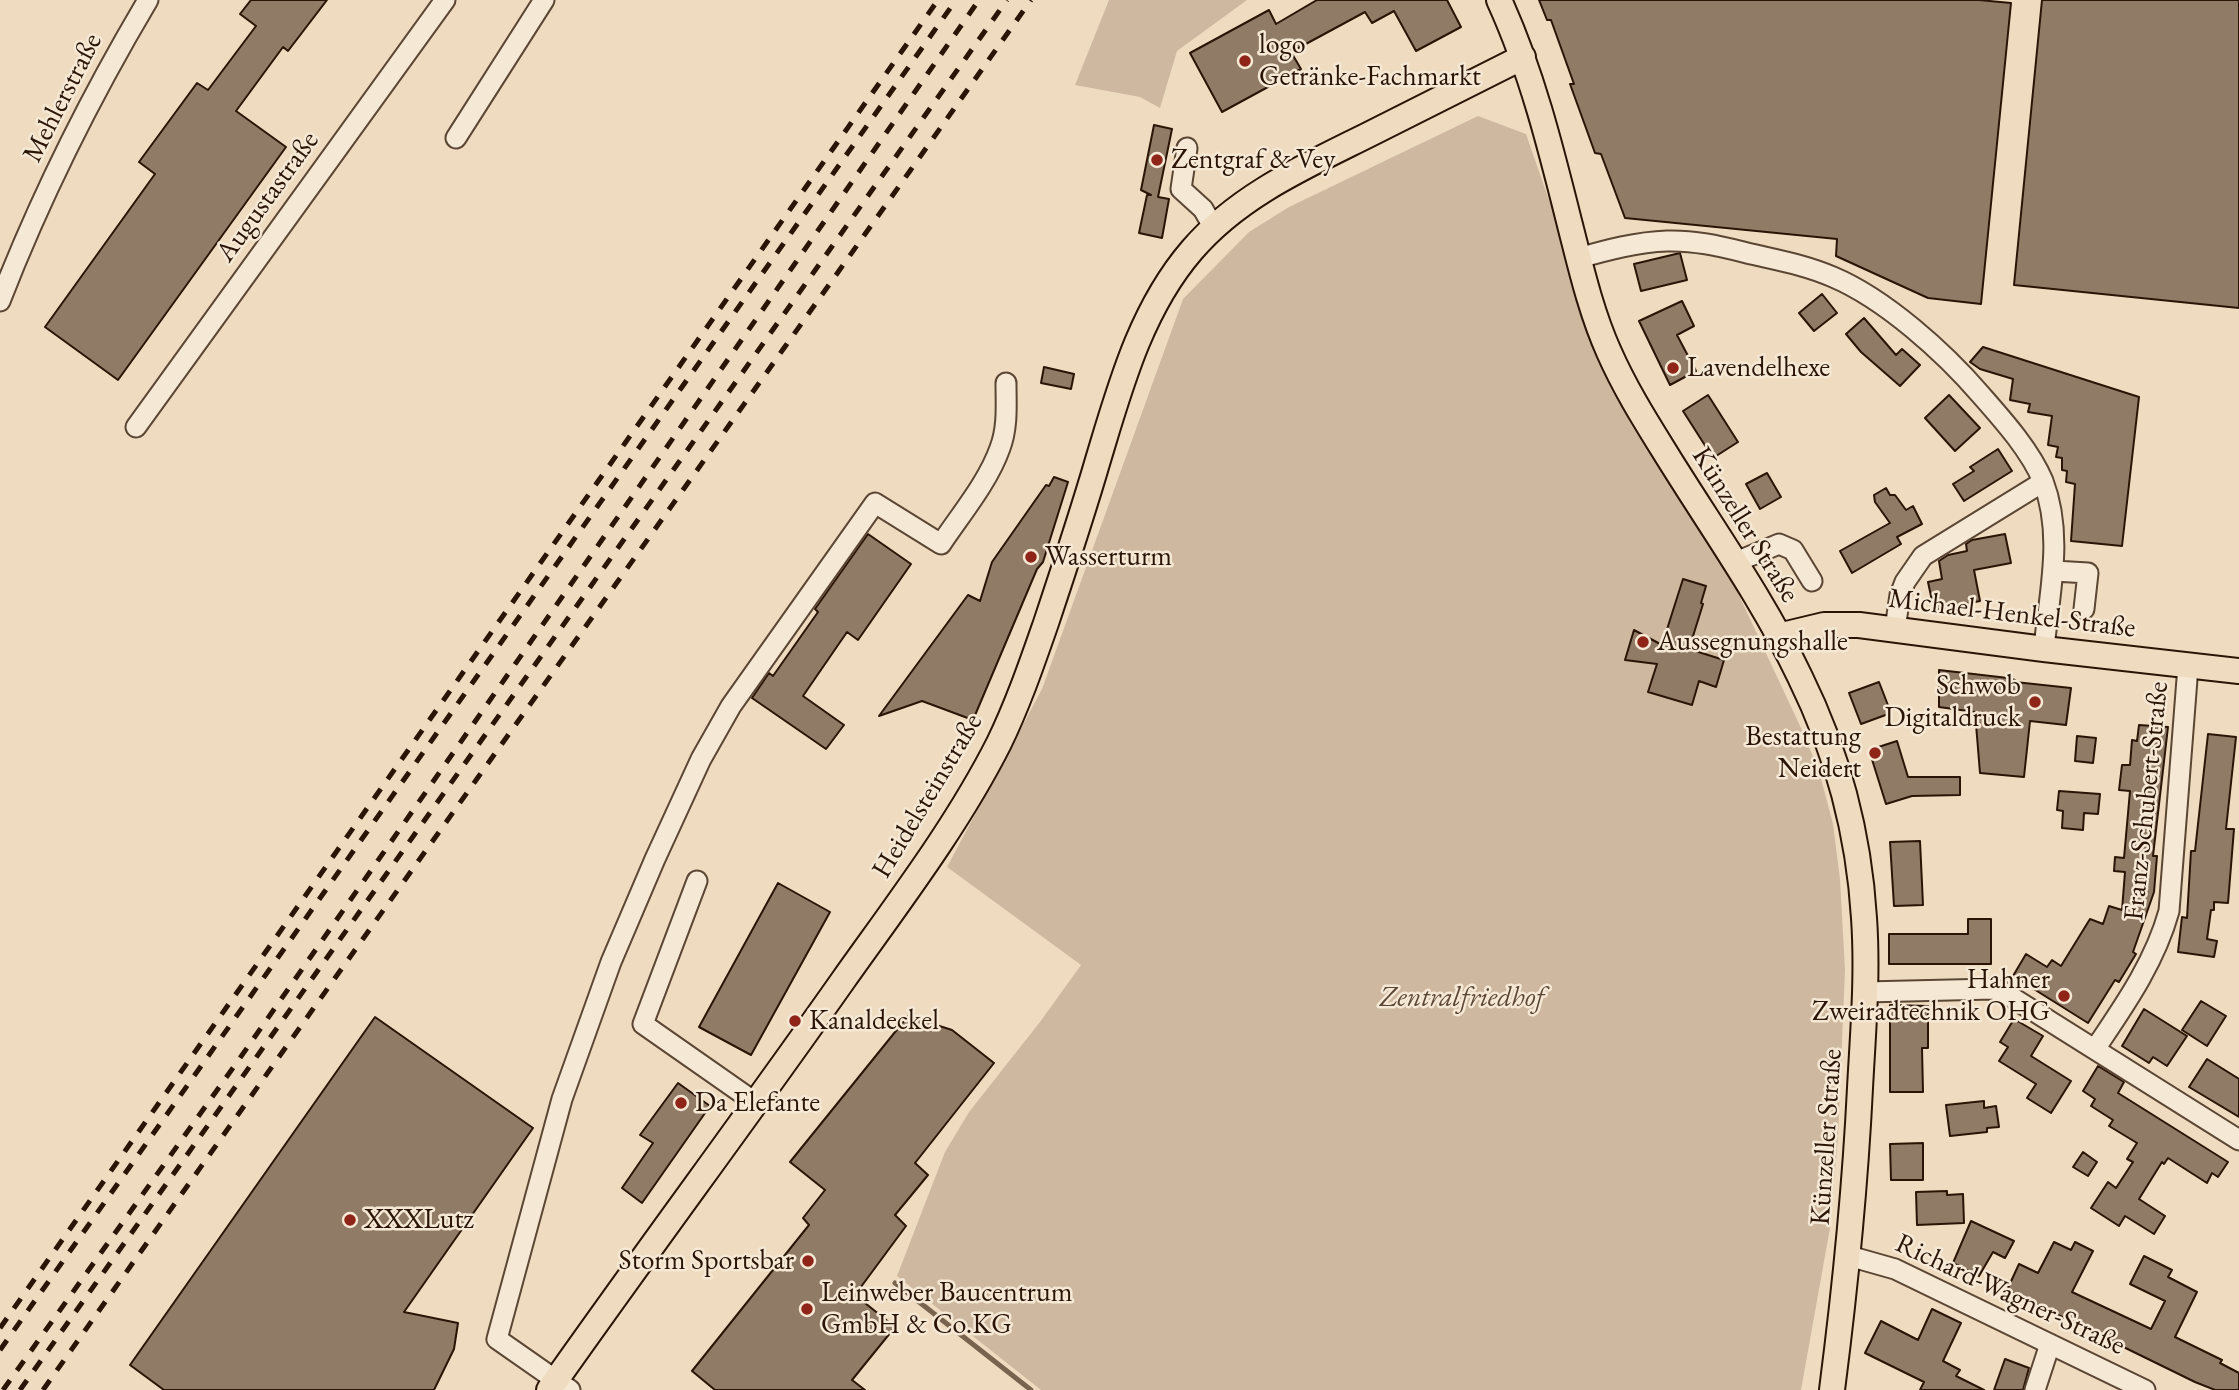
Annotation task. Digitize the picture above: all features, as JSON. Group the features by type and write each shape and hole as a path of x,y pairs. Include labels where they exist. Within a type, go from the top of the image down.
{"main road":[{"name":"Künzeller Straße","path":"1499,0 1523,57 1598,326 1623,382 1735,562 1801,678 1830,751 1848,808 1858,856 1864,920 1865,992 1849,1256 1832,1390"},
{"name":"Heidelsteinstraße","path":"558,1387 925,863 971,793 1000,741 1032,663 1140,335 1172,276 1193,248 1254,195 1317,160 1523,57"},
{"name":"Michael-Henkel-Straße","path":"1778,636 1824,625 1859,625 2043,649 2239,670"}],"street":[{"name":"Mehlerstraße","path":"2,288 91,99 148,0"},
{"name":"Augustastraße","path":"136,427 445,0"},
{"path":"456,138 544,0"},
{"path":"1187,148 1181,189 1203,208 1214,228"},
{"path":"1579,258 1648,242 1665,241 1703,243 1753,254 1816,270 1836,278 1867,295 1922,336 1969,380 2013,431 2043,482 2053,524 2054,571 2043,649"},
{"path":"558,1387 497,1339 562,1099 611,961 655,859 701,759 731,706 875,503 941,544 989,471 1000,447 1005,426 1006,383"},
{"path":"1895,629 1900,595 1905,582 1923,556 2043,482"},
{"path":"1735,562 1779,544 1793,550 1812,581"},
{"path":"2054,571 2088,573 2084,609"},
{"name":"Franz-Schubert-Straße","path":"2095,1049 2151,960 2162,938 2169,911 2188,666"},
{"path":"697,881 643,1024 756,1103"},
{"path":"1865,992 1993,989 2005,993 2239,1140"},
{"name":"Richard-Wagner-Straße","path":"1849,1256 1895,1269 2145,1390"},
{"path":"2035,1390 2050,1344"}],"green space":[{"path":"1109,0 1247,0 1177,51 1160,108 1140,97 1075,85"},
{"name":"Zentralfriedhof","path":"1478,116 1526,134 1559,229 1588,333 1603,371 1632,426 1709,541 1736,589 1819,771 1833,824 1840,879 1845,970 1838,1137 1830,1228 1801,1390 1041,1390 897,1276 945,1152 969,1112 1081,965 947,867 1042,689 1183,299 1249,232 1289,207"}],"building":[{"path":"251,0 327,0 288,51 283,47 236,111 286,147 118,380 45,327 155,174 139,162 197,83 208,90 256,26 240,14"},
{"path":"1317,0 1447,0 1461,27 1416,51 1394,11 1372,23 1365,12 1291,52 1301,69 1222,112 1190,53 1269,10 1276,24"},
{"path":"1539,0 1979,0 2011,3 1981,304 1928,298 1836,256 1837,239 1625,218 1601,154 1595,153 1551,20 1547,20"},
{"path":"2042,0 2239,0 2239,308 2014,285"},
{"name":"Zentgraf & Vey","path":"1154,125 1172,129 1158,197 1169,199 1162,238 1139,233 1147,195 1151,195 1141,190"},
{"path":"1680,253 1687,280 1641,291 1634,264"},
{"path":"1822,294 1837,313 1814,331 1799,313"},
{"path":"1682,301 1694,326 1677,335 1696,371 1670,385 1639,321"},
{"path":"1864,318 1896,355 1902,349 1920,365 1900,386 1861,352 1846,334"},
{"path":"1983,347 2139,397 2122,546 2071,541 2075,484 2066,482 2067,471 2062,470 2062,458 2056,457 2058,447 2048,445 2052,416 2028,412 2030,404 2010,400 2013,379 1980,369 1970,362"},
{"path":"1044,367 1074,374 1071,389 1041,383"},
{"path":"1708,395 1738,442 1713,458 1683,411"},
{"path":"1949,395 1980,428 1955,451 1925,418"},
{"path":"1998,449 2012,471 1964,501 1953,484 1974,471 1970,467"},
{"path":"1767,473 1781,497 1760,509 1746,484"},
{"path":"1054,477 1068,482 1043,562 1037,569 973,720 922,701 879,716 968,595 980,601 992,562"},
{"path":"1886,488 1906,510 1913,506 1922,524 1897,537 1901,544 1852,573 1840,551 1890,523 1875,502 1874,495"},
{"path":"868,534 911,564 858,640 847,632 803,696 844,725 826,749 752,698 769,673 773,676 818,612 815,609"},
{"path":"2005,534 2011,563 1974,570 1980,601 1934,610 1928,582 1942,579 1939,561 1948,555 1967,551 1966,544 1972,540"},
{"name":"Aussegnungshalle","path":"1683,579 1706,586 1689,649 1724,660 1716,687 1699,681 1692,705 1648,692 1657,664 1625,660 1634,630 1662,645"},
{"path":"1939,670 2071,688 2066,725 2030,721 2024,777 1980,773 1975,712 1939,707"},
{"path":"1879,682 1891,713 1861,724 1849,693"},
{"path":"2139,725 2168,727 2153,856 2157,856 2154,892 2133,952 2136,954 2119,982 2115,980 2088,1023 2013,976 2026,954 2047,967 2052,960 2061,966 2090,919 2103,924 2109,906 2122,910 2125,872 2114,871 2115,857 2124,858 2130,791 2119,790 2122,765 2130,765 2132,740 2137,741"},
{"path":"2208,734 2236,737 2226,829 2234,829 2228,903 2214,902 2207,939 2217,941 2214,957 2178,952 2182,917 2187,918 2191,851 2195,851"},
{"path":"2077,736 2096,738 2093,763 2075,761"},
{"path":"1897,741 1908,777 1960,777 1960,795 1912,796 1886,804 1869,750"},
{"path":"2059,791 2100,794 2098,814 2084,813 2083,830 2062,828 2063,811 2057,810"},
{"path":"1920,841 1923,905 1894,906 1890,842"},
{"path":"778,883 830,912 751,1055 699,1027"},
{"path":"1968,919 1991,919 1991,964 1889,964 1889,934 1968,934"},
{"path":"2201,1001 2226,1016 2207,1046 2182,1030"},
{"path":"1890,1005 1928,1006 1928,1048 1922,1048 1923,1092 1890,1092"},
{"path":"2144,1009 2187,1036 2167,1066 2153,1057 2149,1063 2122,1046"},
{"path":"908,1016 952,1030 994,1063 915,1163 928,1175 895,1215 906,1226 855,1295 895,1327 852,1380 865,1390 715,1390 692,1371 809,1225 803,1218 825,1190 790,1162"},
{"name":"XXXLutz","path":"375,1017 533,1128 404,1312 458,1323 454,1349 434,1390 164,1390 130,1365"},
{"path":"2014,1019 2043,1036 2031,1056 2071,1081 2051,1113 2027,1098 2036,1084 1999,1061 2008,1047 2000,1042"},
{"path":"2207,1059 2239,1079 2239,1117 2189,1087"},
{"path":"2098,1066 2124,1082 2118,1093 2228,1162 2218,1177 2212,1173 2207,1183 2168,1158 2164,1164 2162,1162 2139,1199 2165,1216 2154,1234 2125,1216 2119,1226 2091,1208 2108,1182 2116,1188 2133,1162 2127,1159 2137,1143 2109,1126 2113,1120 2091,1106 2095,1099 2083,1091"},
{"path":"678,1083 710,1106 642,1203 622,1188 653,1143 640,1135"},
{"path":"1984,1101 1984,1108 1996,1106 1999,1127 1987,1128 1987,1132 1950,1136 1946,1105"},
{"path":"1923,1143 1923,1180 1891,1180 1890,1144"},
{"path":"2083,1152 2097,1162 2088,1176 2073,1167"},
{"path":"1947,1191 1947,1195 1963,1194 1964,1223 1917,1225 1916,1192"},
{"path":"1971,1221 2014,1241 2005,1258 1993,1252 1979,1276 1953,1263"},
{"path":"2054,1242 2071,1250 2075,1242 2093,1251 2072,1292 2151,1329 2165,1301 2130,1284 2144,1256 2172,1270 2168,1277 2197,1292 2175,1337 2222,1360 2220,1363 2239,1373 2239,1390 2215,1390 2195,1382 2007,1290 2019,1264 2038,1273"},
{"path":"1932,1309 1961,1323 1943,1361 1960,1370 1956,1376 1984,1390 1920,1390 1924,1382 1865,1353 1881,1321 1918,1340"},
{"path":"2005,1359 2029,1368 2023,1390 1994,1390"}],"waterway":[{"path":"895,1283 1031,1390"}],"railway":[{"path":"0,1328 938,0"},
{"path":"0,1350 956,0"},
{"path":"3,1390 240,1058 979,0"},
{"path":"20,1390 1007,0"},
{"path":"43,1390 1031,0"}],"place":[{"name":"logo Getränke-Fachmarkt","path":"1245,61"},
{"name":"Zentgraf & Vey","path":"1157,160"},
{"name":"Lavendelhexe","path":"1673,368"},
{"name":"Wasserturm","path":"1031,557"},
{"name":"Aussegnungshalle","path":"1643,642"},
{"name":"Schwob Digitaldruck","path":"2035,702"},
{"name":"Bestattung Neidert","path":"1875,753"},
{"name":"Hahner Zweiradtechnik OHG","path":"2064,996"},
{"name":"Kanaldeckel","path":"795,1021"},
{"name":"Da Elefante","path":"681,1103"},
{"name":"XXXLutz","path":"350,1220"},
{"name":"Storm Sportsbar","path":"808,1261"},
{"name":"Leinweber Baucentrum GmbH & Co.KG","path":"807,1309"}]}
